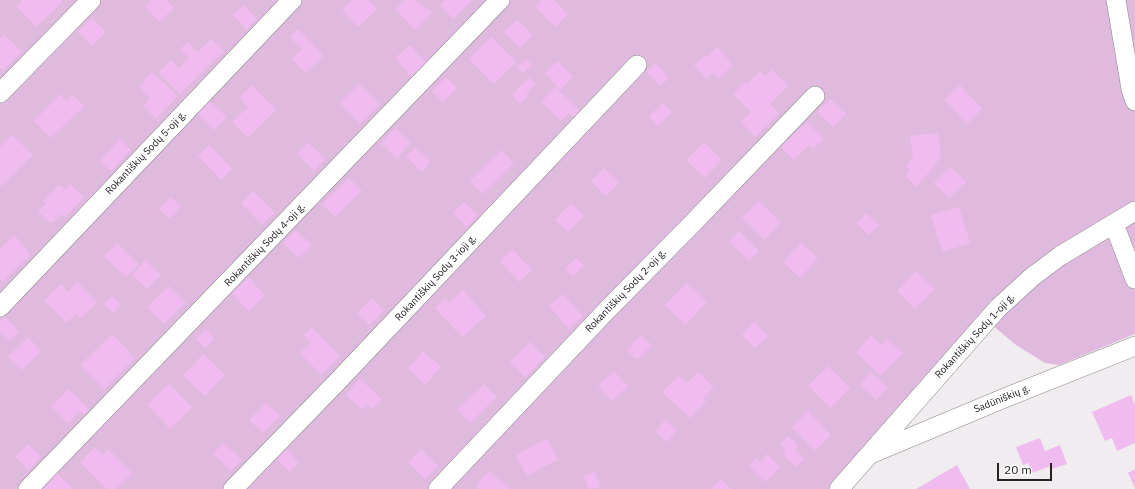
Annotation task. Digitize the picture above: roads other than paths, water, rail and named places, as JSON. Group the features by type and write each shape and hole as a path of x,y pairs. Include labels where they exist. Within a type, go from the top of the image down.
{"street":[{"path":"0,93 91,0"},
{"name":"Rokantiškių Sodų 5-oji g.","path":"0,307 292,0"},
{"name":"Rokantiškių Sodų 4-oji g.","path":"28,489 500,0"},
{"path":"1116,0 1131,89 1135,101"},
{"name":"Rokantiškių Sodų 3-ioji g.","path":"233,489 337,382 637,65"},
{"name":"Rokantiškių Sodų 2-oji g.","path":"438,489 607,310 815,96"},
{"name":"Rokantiškių Sodų 1-oji g.","path":"839,489 998,308 1032,277 1060,256 1135,211"},
{"path":"1114,224 1135,279"},
{"name":"Sadūniškių g.","path":"869,455 1007,397 1135,346"}]}
